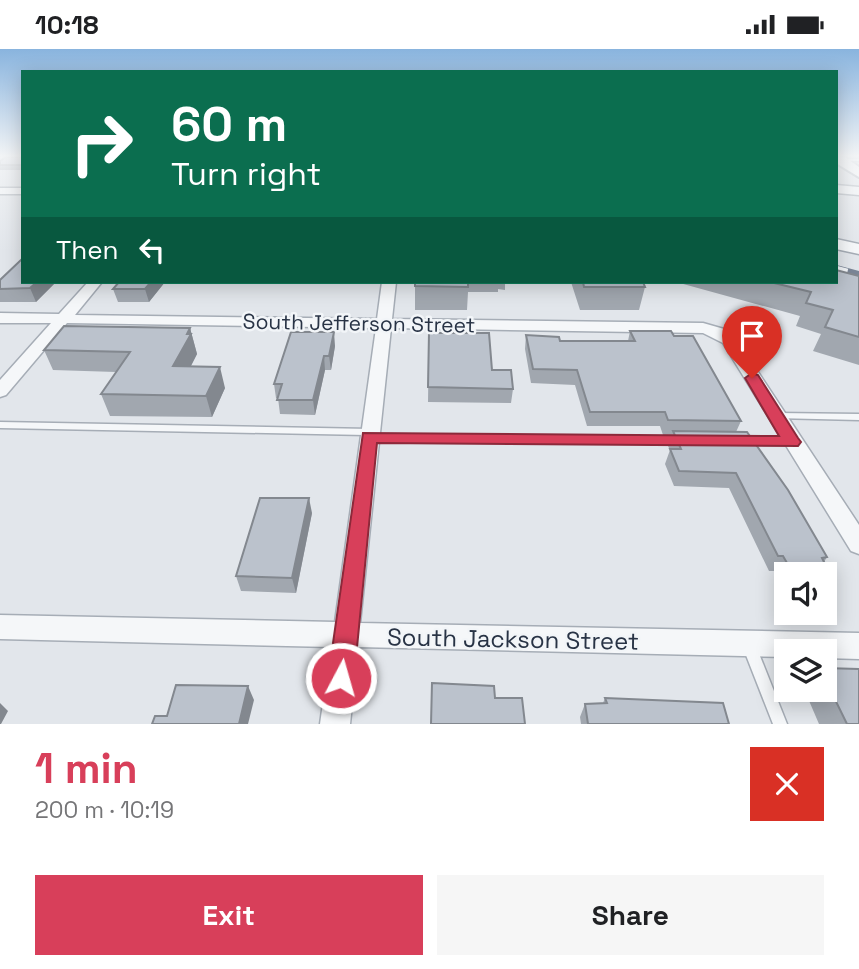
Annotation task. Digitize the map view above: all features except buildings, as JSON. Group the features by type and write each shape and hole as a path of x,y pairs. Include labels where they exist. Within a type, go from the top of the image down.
{"street":[{"path":"838,189 859,191"},
{"path":"0,191 21,191"},
{"path":"838,244 859,249"},
{"path":"0,391 93,284"},
{"path":"335,724 389,284"},
{"name":"South Jefferson Street","path":"0,318 703,328 718,332 729,341 776,416"},
{"path":"776,416 859,544"},
{"name":"South Jackson Street","path":"0,627 859,646"}],"lane":[{"path":"776,416 859,417"},
{"path":"0,425 696,441"},
{"path":"737,442 792,442"},
{"path":"748,643 780,724"}],"railway":[{"path":"838,269 859,274"}],"route":[{"path":"341,678 369,437 792,442 752,378"}]}
